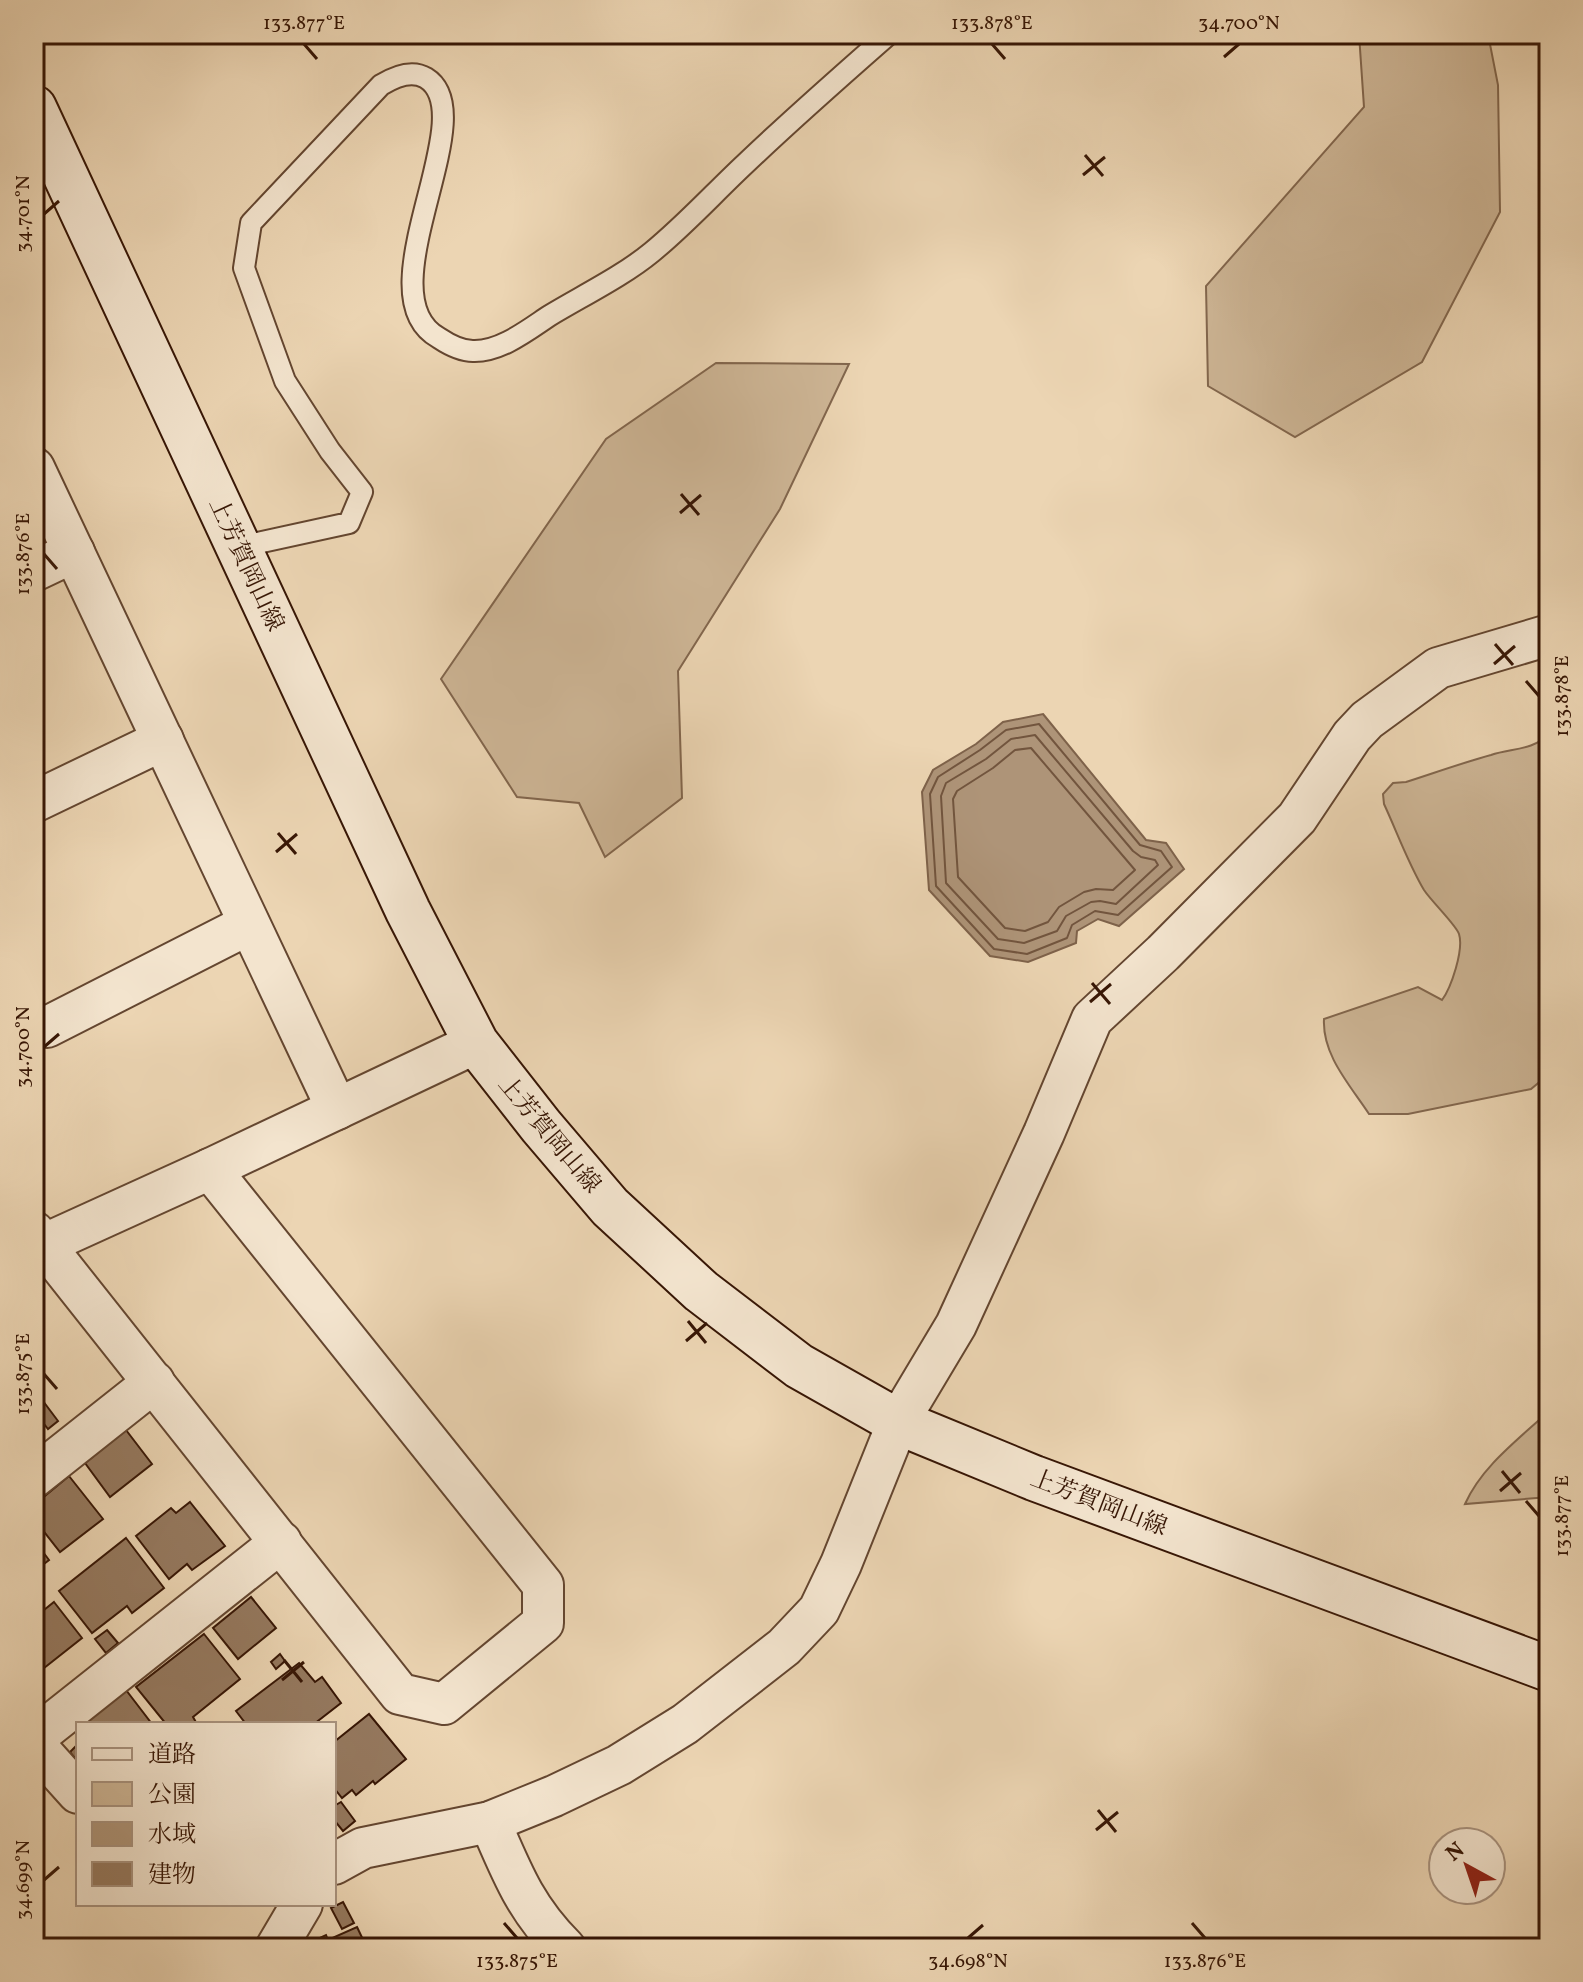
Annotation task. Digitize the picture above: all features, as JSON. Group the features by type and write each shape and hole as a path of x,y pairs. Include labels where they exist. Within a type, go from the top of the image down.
{"main road":[{"name":"上芳賀岡山線","path":"34,108 408,911 476,1043 610,1207 701,1291 799,1366 898,1422 1034,1478 1549,1669"}],"street":[{"path":"34,468 337,1109"},
{"path":"34,571 74,552"},
{"path":"336,1863 363,1848 490,1822 619,1765 685,1724 784,1647 819,1610 841,1564 898,1422 956,1325 1044,1133 1092,1019 1163,953 1297,818 1352,736 1367,720 1438,668 1549,635"},
{"path":"34,802 163,740"},
{"path":"34,1023 47,1027 249,924"},
{"path":"210,1169 543,1585 543,1623 444,1704 400,1694 154,1382 37,1242 210,1169 476,1043"},
{"path":"34,1477 154,1382"},
{"path":"76,1791 34,1741 281,1542"},
{"path":"490,1822 520,1892 547,1931 565,1948"},
{"path":"276,1948 301,1906"}],"lane":[{"path":"239,547 349,523 362,492 330,451 285,381 244,268 251,223 381,85 400,75 421,75 433,83 442,100 443,127 415,258 412,296 420,320 430,333 451,345 473,351 503,343 651,253 802,110 889,34"}],"green space":[{"path":"1359,34 1488,34 1498,85 1500,212 1422,362 1295,437 1208,386 1206,286 1364,107"},
{"path":"716,363 849,364 780,509 678,671 682,798 605,857 579,803 517,797 441,679 606,439"},
{"path":"1549,734 1549,1074 1531,1089 1408,1114 1369,1114 1332,1057 1324,1019 1418,987 1442,1000 1453,978 1460,949 1457,930 1424,890 1413,869 1384,804 1383,794 1393,783 1406,782 1529,746"},
{"path":"1549,1411 1549,1497 1465,1504 1491,1465"}],"water":[{"path":"1043,714 1146,840 1166,843 1184,869 1119,926 1098,919 1077,931 1076,943 1028,962 990,956 929,890 922,792 933,770 976,744 1003,722"}],"building":[{"path":"43,1401 58,1421 48,1429 34,1411"},
{"path":"126,1430 152,1464 110,1497 85,1463"},
{"path":"69,1476 103,1519 60,1552 34,1519 34,1505"},
{"path":"190,1502 225,1546 192,1570 187,1564 169,1579 136,1536 171,1508 176,1513"},
{"path":"126,1538 164,1588 132,1613 127,1606 92,1633 59,1591"},
{"path":"34,1540 49,1560 35,1571 34,1570"},
{"path":"251,1597 276,1628 238,1659 213,1628"},
{"path":"54,1602 82,1638 34,1676 34,1618"},
{"path":"107,1630 118,1643 106,1653 95,1639"},
{"path":"204,1634 240,1679 193,1717 196,1722 164,1722 136,1687"},
{"path":"280,1654 285,1661 276,1669 271,1662"},
{"path":"299,1663 315,1682 322,1677 341,1703 317,1722 244,1722 236,1711"},
{"path":"34,1690 45,1703 34,1712"},
{"path":"126,1690 150,1722 86,1722"},
{"path":"369,1714 406,1759 375,1784 373,1781 356,1795 352,1790 342,1798 336,1790 336,1740"},
{"path":"76,1746 76,1760 70,1752"},
{"path":"341,1802 355,1821 343,1831 336,1822 336,1805"},
{"path":"343,1902 354,1923 342,1929 331,1908"},
{"path":"357,1927 367,1948 314,1948 311,1942 326,1935 328,1940"}]}
